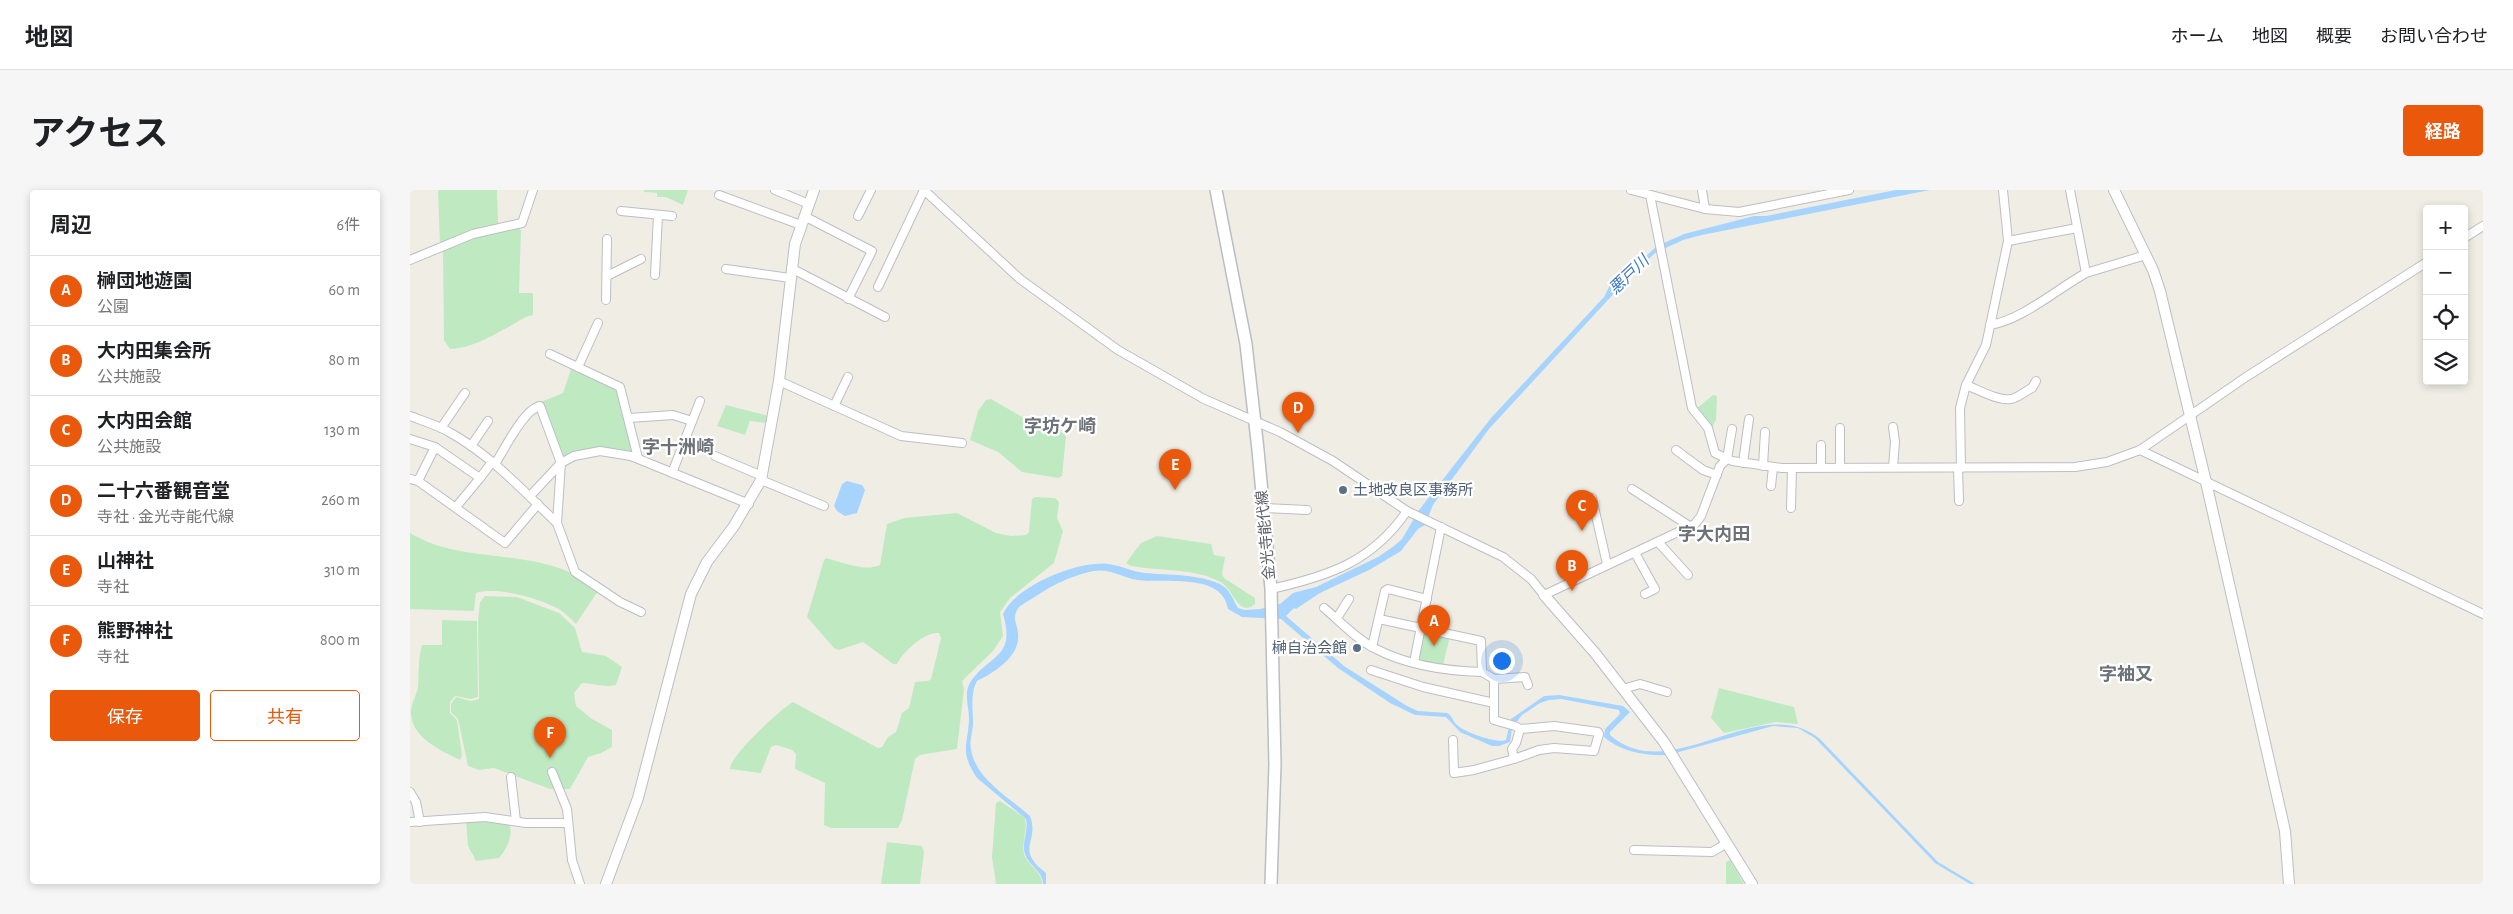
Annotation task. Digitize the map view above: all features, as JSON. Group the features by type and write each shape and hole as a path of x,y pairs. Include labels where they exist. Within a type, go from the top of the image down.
{"main road":[{"name":"金光寺能代線","path":"1216,190 1246,344 1271,588 1275,764 1271,884"}],"street":[{"path":"410,260 473,234 522,223 533,190"},
{"path":"775,190 809,204"},
{"path":"606,884 638,798 691,594 707,562 748,504 761,478 779,381 790,273 803,220 814,190"},
{"path":"858,216 871,190"},
{"path":"878,287 924,190 1020,280 1153,372 1204,399 1255,423 1280,432 1333,462 1407,511 1489,549 1515,565 1544,595 1623,689 1664,742 1752,884"},
{"path":"1630,190 1705,209 1738,212 1849,190"},
{"path":"1702,190 1705,209"},
{"path":"1959,501 1960,408 1966,386 1986,345 2008,241 2003,190"},
{"path":"2070,190 2086,273"},
{"path":"2114,190 2146,255 2160,291 2191,416 2285,832 2289,884"},
{"path":"719,195 803,220 872,251 848,299"},
{"path":"1650,195 1692,408 1708,428 1715,453 1743,463 1773,467 2075,467 2107,462 2140,450 2246,377 2423,265"},
{"path":"621,211 672,216"},
{"path":"655,275 658,215"},
{"path":"2468,235 2483,226"},
{"path":"2008,241 2077,228"},
{"path":"606,300 607,239"},
{"path":"1990,325 2001,323 2017,316 2086,273 2146,255"},
{"path":"607,276 642,259"},
{"path":"726,269 790,273 884,317"},
{"path":"578,367 598,323"},
{"path":"550,354 620,387 638,458"},
{"path":"834,406 848,377"},
{"path":"1966,386 2004,399 2014,399 2023,391 2032,388 2036,380"},
{"path":"779,381 901,436 962,443"},
{"path":"441,428 465,393"},
{"path":"672,473 700,401"},
{"path":"456,507 494,463 526,414 535,407 540,406 561,463 557,523 575,572 620,602 641,612"},
{"path":"628,418 673,415 692,421"},
{"path":"410,416 441,428 471,446 494,463 557,523"},
{"path":"1743,463 1749,419"},
{"path":"471,446 488,421"},
{"path":"1893,427 1895,442 1893,467"},
{"path":"1840,428 1840,467"},
{"path":"1728,459 1732,429"},
{"path":"1763,466 1765,432"},
{"path":"410,439 435,447 480,478"},
{"path":"1821,445 1821,467"},
{"path":"435,447 414,480 456,507 505,543 538,504"},
{"path":"1676,450 1703,470 1718,475"},
{"path":"2140,450 2483,614"},
{"path":"530,496 561,463 574,456 600,451 638,458 748,504"},
{"path":"715,456 824,506"},
{"path":"1544,595 1607,564 1691,527 1701,516 1723,460 1728,459"},
{"path":"1772,486 1773,467"},
{"path":"1791,508 1792,468"},
{"path":"1632,489 1691,527"},
{"path":"1592,498 1607,564"},
{"path":"1264,508 1307,510"},
{"path":"1271,588 1323,574 1373,550 1394,530 1407,511"},
{"path":"1414,662 1441,527"},
{"path":"1658,542 1688,575"},
{"path":"1635,553 1655,589 1645,594"},
{"path":"1372,647 1385,592 1388,589 1428,599"},
{"path":"1336,618 1349,599"},
{"path":"1324,608 1372,647 1414,662 1463,671 1482,672 1494,679 1525,677 1528,685"},
{"path":"1379,619 1481,641 1482,672"},
{"path":"1371,670 1423,687 1494,703"},
{"path":"1453,740 1454,773 1474,770 1539,750 1554,748 1594,751 1598,732 1554,726 1514,726 1494,720 1494,679"},
{"path":"1623,689 1640,684 1667,692"},
{"path":"1514,726 1516,744 1512,749 1514,759"},
{"path":"552,772 567,809 572,860 580,884"},
{"path":"511,777 516,821"},
{"path":"410,792 416,802 420,822"},
{"path":"410,822 485,817 526,824 568,824"},
{"path":"1634,850 1712,852 1727,843"}],"green space":[{"path":"438,190 497,190 498,223 440,246"},
{"path":"644,190 688,190 683,205 666,197 657,197 657,193 644,192"},
{"path":"516,227 521,230 519,293 533,293 533,315 474,344 450,349 444,340 443,251 468,239"},
{"path":"574,367 617,388 634,453 586,451 562,456 541,402 563,393 571,369"},
{"path":"1713,395 1717,396 1716,420 1712,427 1696,409"},
{"path":"991,399 1031,422 1035,417 1045,420 1048,415 1051,416 1066,437 1062,476 1058,478 1022,472 998,452 970,440 978,411 986,400"},
{"path":"726,405 769,416 767,423 750,421 745,435 717,426"},
{"path":"1035,497 1055,498 1059,502 1057,518 1063,531 1054,563 1010,598 1000,612 1003,636 993,651 962,681 964,689 957,749 920,755 915,759 902,820 898,828 831,828 824,825 825,783 795,769 796,754 792,750 776,745 771,747 761,773 730,769 732,763 746,744 793,702 878,748 882,747 888,737 896,732 902,713 909,708 915,682 931,679 941,638 939,633 921,639 909,648 897,664 893,664 863,642 839,650 834,648 807,617 826,558 860,567 880,565 887,524 904,518 957,513 996,533 1011,536 1026,535 1029,532 1032,499"},
{"path":"410,533 448,548 550,565 573,574 598,591 576,624 554,606 532,598 496,591 476,593 474,611 410,609"},
{"path":"1157,536 1211,544 1214,555 1225,557 1222,574 1224,578 1255,598 1255,604 1245,608 1240,605 1226,586 1213,578 1190,572 1141,568 1126,563 1141,543"},
{"path":"485,596 517,597 559,613 575,628 582,652 606,656 622,667 616,685 607,686 582,683 574,693 576,706 592,719 612,730 612,747 588,757 570,789 550,789 494,768 479,770 468,766 458,719 451,712 451,704 456,697 471,701 479,699 478,622 480,602"},
{"path":"442,620 477,621 478,697 471,699 455,696 450,702 450,713 457,720 462,755 460,760 437,748 422,737 413,722 411,714 412,704 418,688 419,661 422,645 442,645"},
{"path":"1426,631 1450,636 1443,665 1421,662 1418,655 1423,633"},
{"path":"1719,688 1794,707 1798,724 1776,722 1724,733 1711,718"},
{"path":"1000,801 1025,818 1024,854 1038,872 1042,884 996,884 992,857 996,803"},
{"path":"466,821 508,822 511,831 509,841 499,858 476,861 468,846"},
{"path":"887,842 922,846 924,852 920,884 881,884"},
{"path":"1730,860 1744,884 1726,884 1726,862"}],"water":[{"name":"悪戸川","path":"1896,190 1930,190 1702,235 1683,240 1655,253 1618,289 1489,429 1433,505 1425,525 1418,529 1401,551 1371,569 1320,593 1296,609 1294,608 1286,616 1344,666 1407,706 1418,711 1447,713 1461,728 1488,739 1506,740 1511,719 1544,696 1559,695 1623,706 1630,712 1610,732 1610,735 1634,749 1660,751 1687,747 1743,730 1770,725 1798,728 1773,726 1668,755 1651,755 1626,750 1604,737 1605,729 1620,714 1619,710 1561,699 1540,703 1522,715 1512,728 1510,742 1499,746 1492,746 1460,732 1446,717 1415,715 1390,703 1338,668 1281,619 1242,617 1228,609 1224,597 1215,589 1191,582 1138,580 1111,572 1094,571 1063,581 1019,607 1015,614 1018,641 1015,649 999,668 977,681 973,691 973,726 970,742 974,760 979,770 994,787 1030,816 1032,825 1031,857 1046,873 1046,884 1043,884 1041,876 1025,854 1026,819 977,778 971,769 966,755 969,719 967,690 978,672 999,654 1004,647 1006,628 1003,614 1020,594 1049,577 1065,571 1081,566 1108,564 1140,572 1202,578 1223,586 1229,592 1238,608 1245,610 1260,609 1280,604 1293,593 1316,587 1378,557 1402,539 1419,510 1491,418 1604,297 1610,285 1621,273 1635,266 1657,246 1684,234 1754,216 1766,216"},
{"path":"847,481 862,485 865,490 857,513 845,516 837,511 834,506 842,484"},
{"path":"1798,728 1820,739 1938,862 1975,884 1970,884 1935,863 1815,738"}],"place":[{"name":"二十六番観音堂","path":"1298,433"},
{"name":"山神社","path":"1175,490"},
{"name":"土地改良区事務所","path":"1343,490"},
{"name":"大内田会館","path":"1582,531"},
{"name":"大内田集会所","path":"1572,591"},
{"name":"榊団地遊園","path":"1434,646"},
{"name":"榊自治会館","path":"1357,648"},
{"name":"熊野神社","path":"550,758"}],"district":[{"name":"字坊ケ崎","path":"1060,427"},
{"name":"字十洲崎","path":"678,448"},
{"name":"字大内田","path":"1714,535"},
{"name":"字袖又","path":"2126,675"}]}
